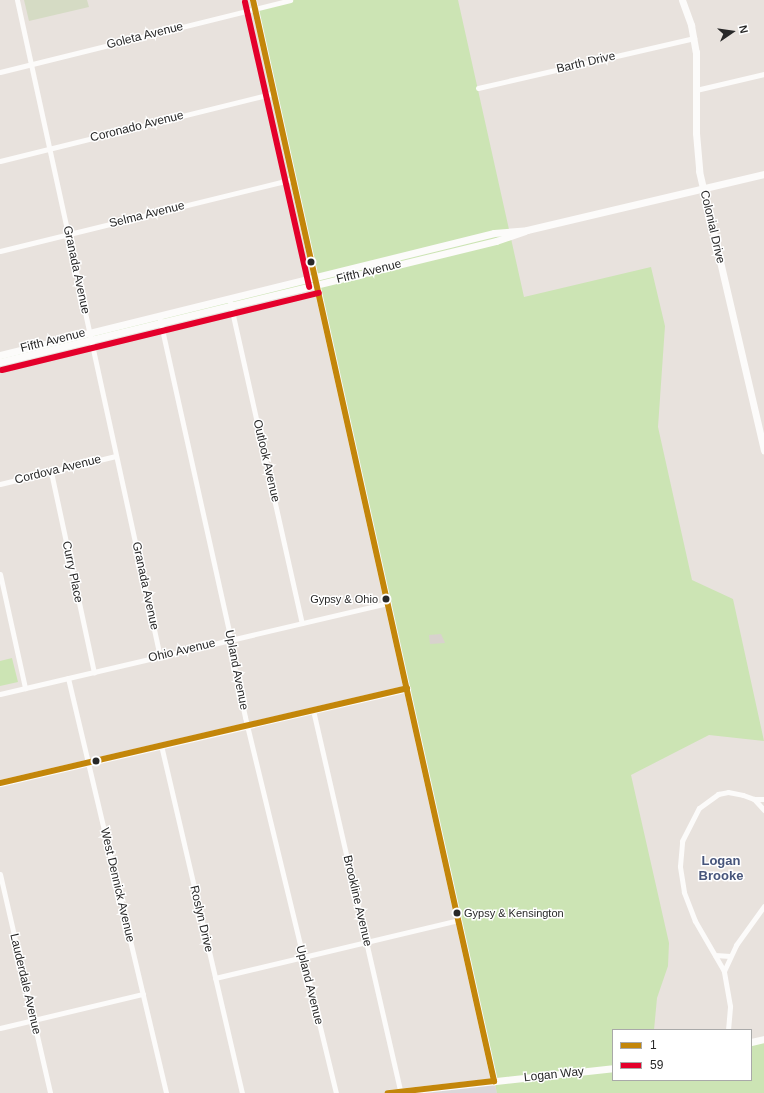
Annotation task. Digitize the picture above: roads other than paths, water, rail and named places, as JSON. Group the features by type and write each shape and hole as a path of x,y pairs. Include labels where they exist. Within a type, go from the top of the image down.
{"street":[{"name":"Granada Avenue","path":"17,0 160,656"},
{"path":"253,0 494,1081"},
{"name":"Goleta Avenue","path":"0,72 290,0"},
{"name":"Colonial Drive","path":"682,0 694,38 698,160 764,451"},
{"name":"Barth Drive","path":"478,88 694,38"},
{"path":"696,90 764,74"},
{"name":"Coronado Avenue","path":"0,161 274,93"},
{"name":"Fifth Avenue","path":"0,362 158,316 316,285 496,241 527,230 703,187 764,174"},
{"name":"Selma Avenue","path":"0,251 293,179"},
{"name":"Fifth Avenue","path":"0,355 160,323 315,276 494,233 527,230"},
{"name":"Outlook Avenue","path":"230,302 302,623"},
{"name":"Upland Avenue","path":"158,316 230,640 247,725 336,1093"},
{"name":"Cordova Avenue","path":"0,484 116,456"},
{"name":"Curry Place","path":"51,472 94,672"},
{"path":"0,574 25,688"},
{"name":"Ohio Avenue","path":"0,694 388,603"},
{"name":"West Dennick Avenue","path":"68,678 166,1093"},
{"path":"0,783 407,688"},
{"name":"Brookline Avenue","path":"313,710 400,1092"},
{"name":"Roslyn Drive","path":"161,745 242,1093"},
{"path":"728,1029 730,1006 724,971 695,921 684,892 680,866 682,841 694,815 703,804 715,796 733,792 754,799 764,799"},
{"path":"754,799 764,810"},
{"name":"Lauderdale Avenue","path":"0,874 50,1093"},
{"path":"724,971 730,956 764,906"},
{"path":"215,978 458,920"},
{"path":"715,955 730,956"},
{"path":"0,1028 143,994"},
{"path":"752,1042 764,1039"},
{"name":"Logan Way","path":"388,1093 612,1068"}],"place":[{"name":"Gypsy & Ohio","path":"386,599"},
{"name":"Gypsy & Kensington","path":"457,913"}],"district":[{"name":"Logan Brooke","path":"721,870"}]}
